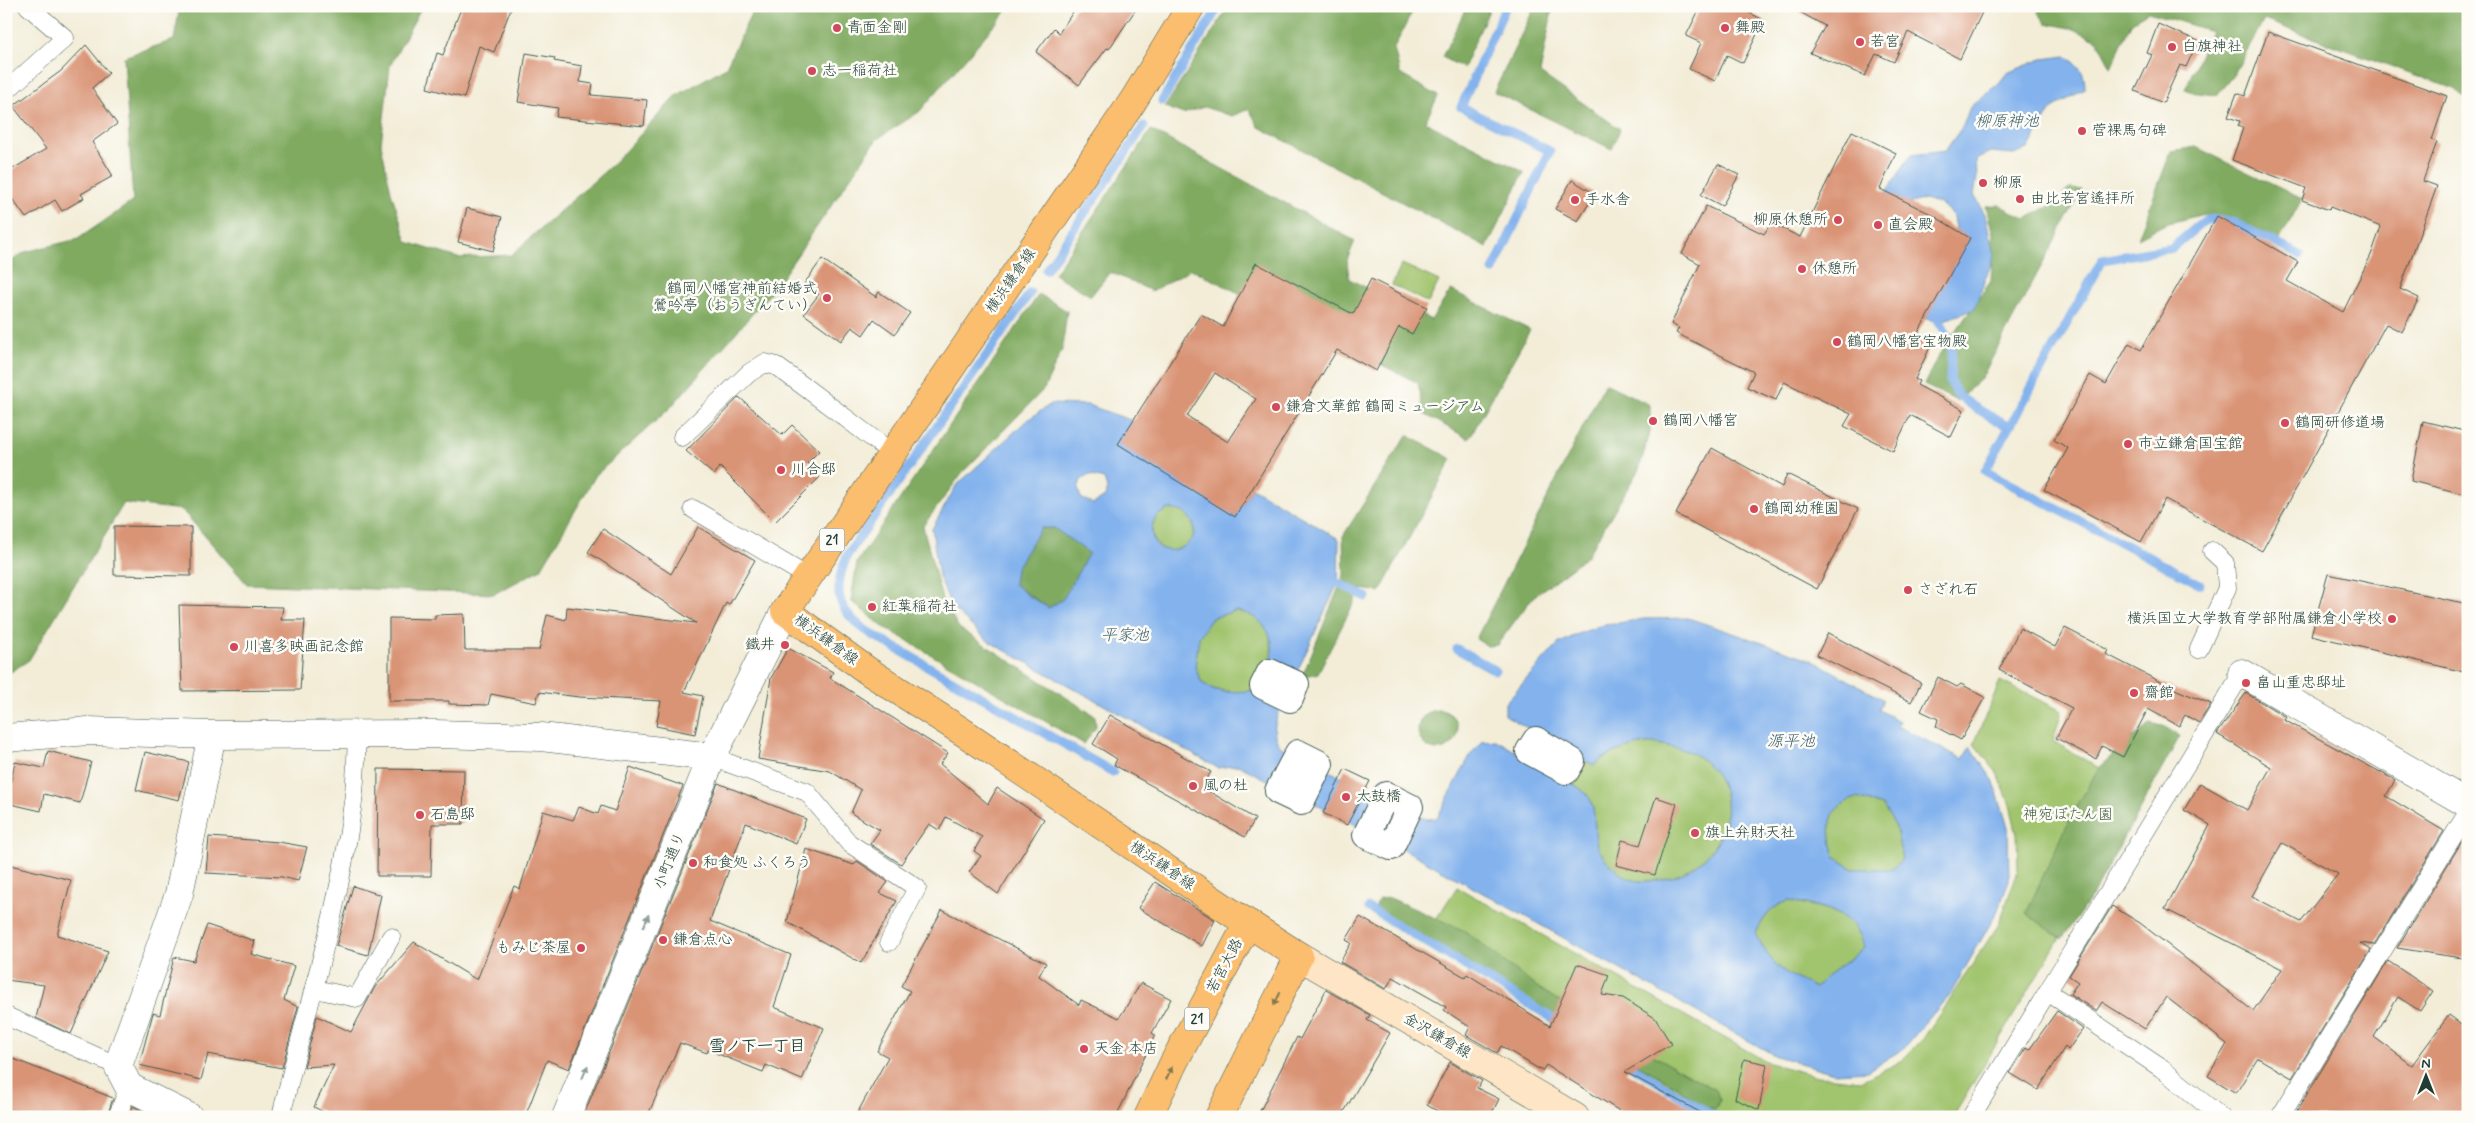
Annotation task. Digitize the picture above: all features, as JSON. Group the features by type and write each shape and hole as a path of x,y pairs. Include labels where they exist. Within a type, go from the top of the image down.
{"main road":[{"name":"横浜鎌倉線","path":"1191,6 1133,102 1021,269 785,610 868,671 966,734 1299,956"},
{"name":"若宮大路","path":"1148,1117 1178,1053 1248,923"},
{"path":"1219,1117 1299,956"},
{"name":"金沢鎌倉線","path":"1299,956 1575,1117"}],"street":[{"name":"小町通り","path":"566,1117 712,757 785,610"},
{"path":"2242,673 2468,804"},
{"path":"6,738 88,731 212,735 357,733 541,737 712,757"},
{"path":"189,1117 124,1076 180,894 212,735"}],"lane":[{"path":"6,91 20,81 65,38 28,6"},
{"path":"682,437 748,373 765,363 776,366 802,384 892,453"},
{"path":"693,509 808,578"},
{"path":"2199,649 2227,588 2225,563 2212,551"},
{"path":"1971,1117 2242,673"},
{"path":"281,1117 291,1071 315,989 340,879 353,809 357,733"},
{"path":"712,757 807,792 849,843 917,888 889,942"},
{"path":"2280,1117 2468,812"},
{"path":"315,989 357,998 391,937"},
{"path":"2048,992 2161,1068 2221,1117"},
{"path":"6,1016 124,1076 117,1117"}],"green space":[{"path":"180,6 422,6 390,66 381,144 391,192 407,242 458,258 511,255 613,164 676,96 726,67 755,6 1011,6 919,112 877,139 774,289 670,408 596,475 541,569 494,594 247,584 182,510 124,503 29,660 6,675 6,265 25,252 78,239 133,201 124,57 174,40"},
{"path":"1229,6 1415,6 1394,48 1400,74 1438,96 1425,122 1524,172 1487,247 1259,127 1249,109 1232,116 1204,107 1183,114 1165,107"},
{"path":"1467,6 1491,6 1463,68 1442,57"},
{"path":"1535,6 1553,6 1540,73 1620,129 1612,149 1494,92"},
{"path":"2041,6 2468,6 2468,100 2454,89 2264,20 2234,74 2217,95 2196,93 2185,89 2211,31 2148,12 2132,22 2111,67 2097,40 2074,29 2046,23 2038,12"},
{"path":"1151,130 1355,241 1347,260 1349,279 1431,320 1451,290 1530,330 1469,439 1424,414 1418,383 1191,269 1152,291 1110,272 1091,296 1054,274"},
{"path":"2196,147 2302,199 2278,243 2204,214 2165,224 2138,238 2171,151"},
{"path":"2069,189 2082,190 1981,379 1957,401 1924,385 1937,358 1991,281 1993,234 1986,206 1999,205 2026,219 2053,204"},
{"path":"1402,264 1439,281 1428,303 1392,285"},
{"path":"1039,294 1067,311 1062,350 1044,389 962,473 923,526 942,599 959,628 1095,716 1096,727 1084,744 882,626 851,601 857,562"},
{"path":"1605,383 1650,405 1650,433 1639,469 1587,556 1533,597 1497,645 1487,646 1476,639"},
{"path":"1407,435 1452,459 1380,592 1361,589 1318,673 1302,677 1344,575 1343,536"},
{"path":"1173,509 1188,515 1194,530 1188,545 1173,551 1158,545 1152,530 1158,515"},
{"path":"1041,528 1054,528 1089,553 1063,599 1049,608 1014,585 1016,568"},
{"path":"1235,611 1250,615 1261,621 1271,640 1270,665 1265,691 1235,692 1212,689 1202,683 1195,667 1199,636 1212,618"},
{"name":"神宛ぼたん園","path":"2000,681 2062,711 2053,741 2145,795 1953,1117 1724,1117 1423,939 1457,887 1769,1063 1817,1076 1860,1081 1900,1062 1923,1039 1999,924 2018,870 2017,834 2010,805 1998,774 1974,744"},
{"path":"1442,710 1449,713 1455,719 1458,730 1457,738 1449,747 1442,750 1434,750 1427,747 1419,738 1418,726 1421,719 1430,711"},
{"path":"2150,723 2163,726 2180,736 2092,896 2062,939 2026,913 2071,816 2099,768"},
{"path":"1654,743 1687,751 1704,761 1718,776 1725,794 1726,812 1723,829 1715,846 1702,860 1687,871 1668,878 1638,881 1632,880 1619,872 1601,853 1596,841 1594,815 1590,799 1582,790 1566,780 1570,754 1594,765 1622,749"},
{"path":"1857,798 1883,806 1896,827 1902,859 1893,869 1853,869 1835,857 1830,829 1831,821 1839,807"},
{"path":"1390,898 1465,931 1531,983 1579,1014 1716,1090 1720,1099 1716,1108 1706,1107 1677,1086 1515,998 1397,929 1378,912 1376,905 1380,899"},
{"path":"1789,901 1836,913 1854,926 1861,936 1864,948 1828,975 1815,988 1779,968 1755,934 1773,909"}],"water":[{"name":"柳原神池","path":"2066,56 2081,70 2085,89 2051,109 2028,149 2013,154 1991,152 1976,160 1977,177 1974,195 1985,214 1994,256 1974,309 1944,320 1930,320 1900,308 1958,240 1954,217 1941,204 1925,199 1898,207 1882,199 1911,155 1945,151 1963,126 1970,107 1999,83 2007,73 2042,59"},
{"name":"源平池","path":"1051,404 1088,405 1133,421 1235,517 1252,488 1339,539 1338,583 1278,713 1275,735 1281,747 1426,819 1437,818 1471,754 1482,741 1496,740 1529,759 1543,737 1505,715 1505,703 1558,644 1599,626 1644,619 1688,618 1810,659 1883,699 1879,710 1899,721 1897,726 1963,759 1970,747 1993,780 2008,827 2009,880 1997,912 1951,993 1903,1049 1867,1071 1834,1073 1776,1056 1409,852 1238,765 1218,768 988,641 952,608 939,577 932,529 956,486 1026,421","holes":["1089,475 1104,479 1107,488 1105,497 1093,504 1081,498 1078,489 1081,480","1169,509 1183,512 1193,523 1194,533 1190,542 1181,548 1171,550 1161,548 1154,541 1153,524 1157,516","1041,528 1054,528 1089,553 1063,599 1049,608 1030,597 1014,584 1016,568","1235,611 1252,616 1259,621 1269,634 1272,642 1272,651 1268,668 1255,691 1224,692 1202,683 1195,667 1199,637 1212,618","1654,743 1680,749 1699,757 1718,777 1725,794 1726,812 1723,830 1715,846 1702,860 1687,871 1668,878 1642,881 1632,880 1612,866 1601,853 1596,841 1594,815 1590,799 1582,790 1566,780 1570,754 1594,765 1615,752","1857,798 1883,806 1896,827 1902,859 1893,869 1853,869 1835,857 1830,829 1831,821 1839,807","1789,901 1813,905 1836,913 1854,926 1861,936 1864,948 1828,975 1815,988 1794,978 1774,962 1755,934 1772,909"]}],"building":[{"path":"462,6 512,6 494,52 479,46 464,98 427,88 437,53 443,55"},
{"path":"1077,6 1138,6 1109,49 1107,48 1079,85 1036,52 1054,28 1059,33"},
{"name":"舞殿","path":"1701,6 1735,6 1764,20 1743,63 1727,55 1715,81 1689,69 1701,43 1686,36"},
{"name":"若宮","path":"1789,6 1985,6 1960,59 1908,32 1894,62 1876,54 1865,76 1810,53 1825,26"},
{"path":"2158,24 2198,41 2186,67 2180,65 2163,103 2135,91 2152,55 2147,53"},
{"path":"2268,32 2447,96 2432,140 2437,142 2423,181 2437,186 2400,289 2419,298 2402,332 2386,324 2262,551 2165,499 2141,542 2044,490 2068,448 2054,440 2090,375 2106,384 2129,343 2141,350 2217,216 2298,262 2287,281 2343,312 2371,255 2381,227 2330,207 2329,210 2302,200 2306,188 2232,160 2243,128 2238,126 2240,121 2228,117 2237,93 2245,96"},
{"path":"86,45 109,73 92,88 117,124 92,142 113,176 81,194 84,198 62,211 55,200 26,218 6,190 6,173 46,149 13,106 61,71"},
{"path":"526,53 555,58 554,61 582,66 580,82 593,84 591,95 647,100 644,126 556,117 558,108 518,102"},
{"path":"1852,131 1896,153 1880,189 1929,213 1970,238 1917,335 1932,343 1915,379 1919,381 1917,385 1964,410 1951,437 1910,415 1893,451 1844,426 1851,414 1784,382 1776,400 1747,387 1754,372 1676,333 1679,328 1671,324 1700,264 1682,254 1706,206 1764,234 1771,223 1800,237"},
{"path":"1718,164 1739,175 1722,206 1701,195"},
{"name":"手水舎","path":"1572,180 1595,194 1578,221 1555,209"},
{"path":"467,208 502,217 493,251 458,242"},
{"name":"鶴岡八幡宮神前結婚式 鶯吟亭（おうぎんてい）","path":"822,259 876,297 879,292 910,313 895,334 874,319 863,335 852,327 841,341 804,314 819,294 804,284"},
{"name":"鎌倉文華館 鶴岡ミュージアム","path":"1256,263 1353,314 1371,279 1427,307 1412,334 1399,327 1376,371 1337,350 1235,517 1118,444 1201,314 1223,327","holes":["1215,373 1256,399 1228,442 1187,416"]},
{"path":"739,397 782,435 792,425 819,451 807,463 820,477 775,522 720,467 714,475 686,451"},
{"path":"2423,421 2468,432 2468,495 2411,481"},
{"path":"1712,448 1782,487 1787,474 1858,509 1817,589 1676,514"},
{"path":"114,526 191,527 191,576 114,575"},
{"path":"698,527 755,560 729,605 726,603 684,692 703,696 695,734 656,726 661,701 579,697 539,692 536,703 491,694 488,705 449,704 449,701 389,701 389,618 435,619 435,615 464,614 465,650 539,650 547,615 566,620 567,607 696,623 588,552 603,529 671,574"},
{"name":"横浜国立大学教育学部附属鎌倉小学校","path":"2328,574 2468,604 2468,673 2311,635"},
{"path":"179,605 283,607 281,620 305,620 300,690 182,691"},
{"name":"齋館","path":"2020,628 2055,647 2065,628 2108,650 2106,654 2172,688 2211,704 2199,723 2185,715 2179,726 2148,709 2123,757 2102,746 2096,759 2056,738 2072,708 1999,670"},
{"path":"1828,633 1921,683 1911,702 1817,655"},
{"path":"788,648 833,672 830,678 948,753 940,764 988,804 997,788 1044,819 998,894 969,872 981,856 974,851 982,837 946,817 939,830 929,824 901,864 870,844 880,830 851,813 861,790 830,771 758,759 771,678"},
{"path":"1938,677 1957,687 1961,684 1985,697 1961,740 1936,727 1938,719 1921,711"},
{"path":"2246,693 2286,717 2284,720 2395,780 2386,796 2444,831 2374,945 2360,943 2371,950 2292,1078 2258,1058 2236,1093 2208,1076 2227,1044 2166,997 2145,1029 2102,1002 2096,1011 2070,994 2078,982 2069,976 2112,906 2140,923 2253,1011 2282,969 2165,909 2210,825 2184,810 2200,783 2247,810 2271,767 2217,734","holes":["2282,843 2338,874 2301,922 2252,896"]},
{"path":"1110,715 1211,772 1202,787 1255,819 1245,837 1114,765 1117,759 1093,744"},
{"path":"48,751 91,762 80,803 44,794 41,811 6,803 15,762 44,768"},
{"path":"145,752 189,762 179,800 136,790"},
{"path":"630,767 683,786 569,1069 547,1060 525,1117 333,1117 314,1107 334,1065 304,1067 317,1016 351,1032 375,987 414,942 477,980 514,886 520,889 543,811 573,820 579,807 598,814 601,806 615,811"},
{"name":"石島邸","path":"378,769 464,770 463,824 432,824 431,876 377,876"},
{"name":"太鼓橋","path":"1345,769 1370,781 1347,825 1323,813"},
{"path":"718,783 806,819 796,844 746,823 710,921 791,955 774,1007 824,1028 802,1080 766,1065 763,1072 708,1050 707,1053 680,1043 647,1117 583,1117"},
{"path":"1656,797 1677,804 1655,875 1616,865 1622,840 1640,845"},
{"path":"209,837 279,842 307,847 298,881 282,877 206,873"},
{"path":"2464,838 2468,839 2468,959 2397,948"},
{"path":"806,849 854,865 857,861 888,882 880,893 897,901 861,963 787,922"},
{"path":"6,864 71,880 57,935 108,951 71,1034 36,1018 44,985 6,980"},
{"path":"1155,882 1215,920 1202,946 1138,908"},
{"path":"353,886 381,895 368,955 336,946"},
{"path":"942,910 1046,963 1039,976 1079,1005 1081,1000 1119,1018 1141,983 1171,999 1152,1033 1155,1035 1116,1117 855,1117 888,1057 877,1051 910,991 901,986"},
{"path":"1360,917 1465,977 1467,974 1550,1026 1577,964 1609,975 1602,995 1623,998 1655,1018 1671,1044 1625,1072 1709,1117 1629,1117 1546,1065 1542,1071 1501,1046 1497,1053 1466,1035 1470,1027 1444,1010 1446,1007 1393,977 1386,989 1340,962 1351,943 1346,940"},
{"path":"207,925 255,941 251,954 294,966 284,1000 298,1007 282,1068 208,1054 201,1080 139,1065 153,1013 160,1015 174,957 194,961"},
{"path":"2388,961 2433,991 2420,1011 2398,997 2374,1037 2412,1065 2449,1015 2468,1029 2468,1105 2460,1117 2293,1117"},
{"path":"1326,990 1370,1015 1367,1020 1390,1033 1341,1117 1257,1117 1297,1037 1300,1039"},
{"path":"2057,1011 2083,1029 2068,1050 2065,1047 2038,1090 2010,1073 2026,1048 2029,1050"},
{"path":"6,1056 113,1098 107,1117 6,1117"},
{"path":"1744,1059 1767,1064 1759,1110 1735,1099"},
{"path":"1450,1062 1482,1081 1477,1088 1499,1099 1490,1117 1447,1117 1427,1105"},
{"path":"133,1106 154,1117 129,1117"}],"waterway":[{"path":"1162,101 1219,6"},
{"path":"1493,270 1550,151 1461,107 1506,6"},
{"path":"1046,270 1144,126"},
{"path":"2200,584 1985,471 2102,260 2172,248 2204,221 2211,219 2235,223 2300,255"},
{"path":"1030,293 848,554 839,580 839,591 845,610 852,619 873,635 1113,772"},
{"path":"1938,320 1952,342 1950,381 1957,394 1974,407 2009,427"},
{"path":"1338,583 1366,597"},
{"path":"1457,649 1495,670"},
{"path":"1369,908 1562,1024"},
{"path":"1624,1062 1715,1117"}],"place":[{"name":"青面金剛","path":"837,28"},
{"name":"舞殿","path":"1725,28"},
{"name":"若宮","path":"1860,42"},
{"name":"白旗神社","path":"2172,47"},
{"name":"志一稲荷社","path":"812,71"},
{"name":"菅裸馬句碑","path":"2082,131"},
{"name":"柳原","path":"1983,183"},
{"name":"由比若宮遙拝所","path":"2020,199"},
{"name":"手水舎","path":"1575,200"},
{"name":"柳原休憩所","path":"1838,220"},
{"name":"直会殿","path":"1878,225"},
{"name":"休憩所","path":"1802,269"},
{"name":"鶴岡八幡宮神前結婚式 鶯吟亭（おうぎんてい）","path":"827,298"},
{"name":"鶴岡八幡宮宝物殿","path":"1837,342"},
{"name":"鎌倉文華館 鶴岡ミュージアム","path":"1276,407"},
{"name":"鶴岡八幡宮","path":"1653,421"},
{"name":"鶴岡研修道場","path":"2285,423"},
{"name":"市立鎌倉国宝館","path":"2128,444"},
{"name":"川合邸","path":"781,470"},
{"name":"鶴岡幼稚園","path":"1754,509"},
{"name":"さざれ石","path":"1908,590"},
{"name":"紅葉稲荷社","path":"872,607"},
{"name":"横浜国立大学教育学部附属鎌倉小学校","path":"2392,619"},
{"name":"鐵井","path":"785,645"},
{"name":"川喜多映画記念館","path":"234,647"},
{"name":"畠山重忠邸址","path":"2246,683"},
{"name":"齋館","path":"2134,693"},
{"name":"風の杜","path":"1193,786"},
{"name":"太鼓橋","path":"1346,797"},
{"name":"石島邸","path":"420,815"},
{"name":"旗上弁財天社","path":"1695,833"},
{"name":"和食処 ふくろう","path":"693,863"},
{"name":"鎌倉点心","path":"663,940"},
{"name":"もみじ茶屋","path":"581,948"},
{"name":"天金 本店","path":"1084,1049"}],"district":[{"name":"雪ノ下一丁目","path":"757,1046"}],"water label":[{"name":"平家池","path":"1125,635"}]}
